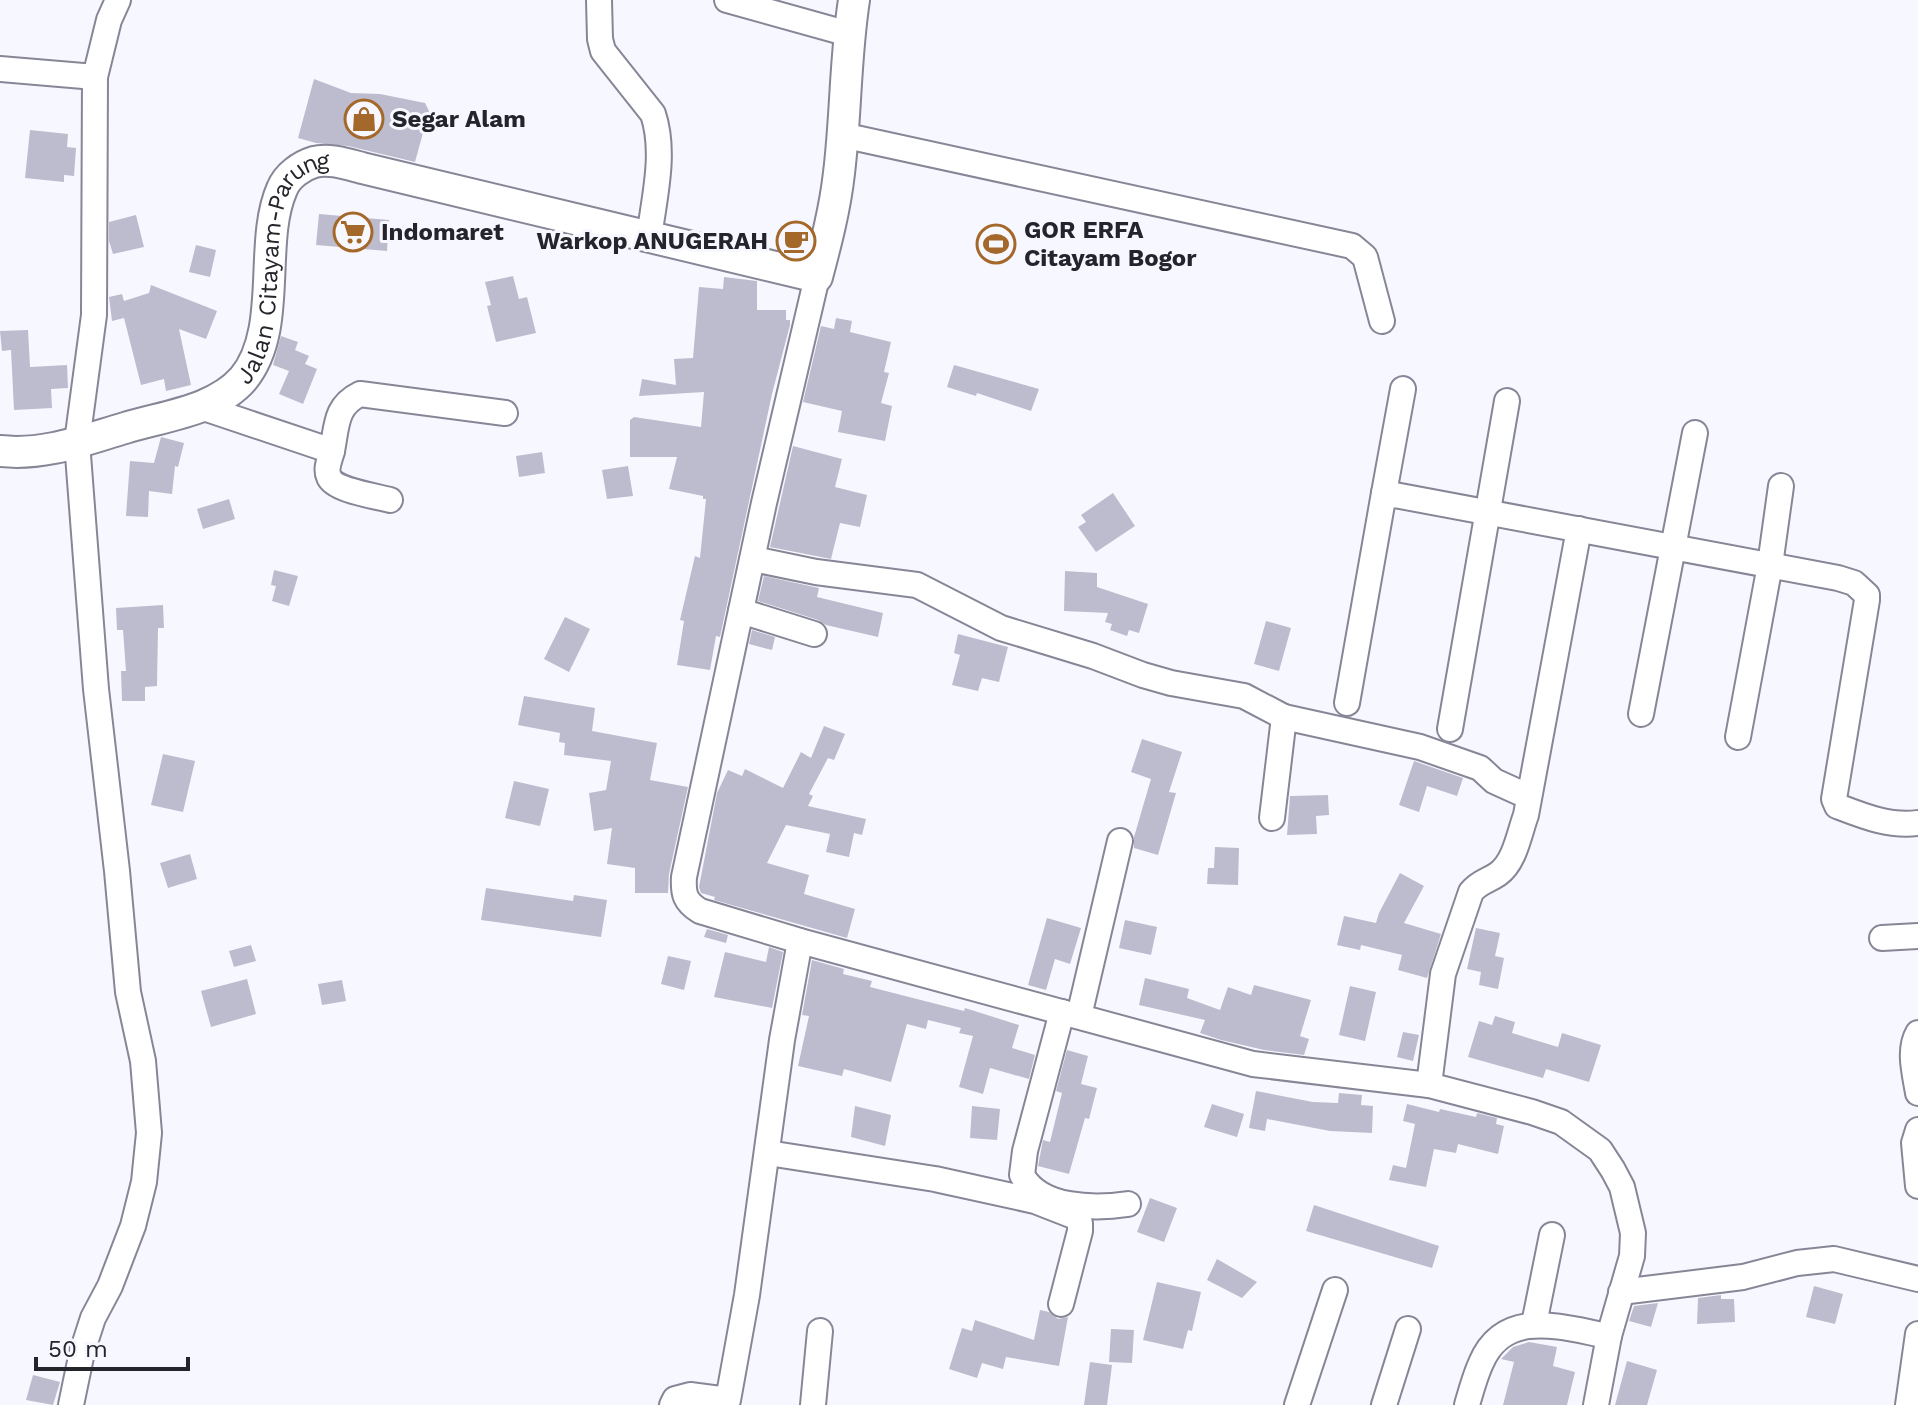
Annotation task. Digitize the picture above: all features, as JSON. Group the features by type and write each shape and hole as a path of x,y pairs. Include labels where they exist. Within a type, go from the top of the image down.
{"street":[{"path":"71,1405 93,1318 110,1286 133,1226 144,1182 149,1133 143,1061 128,992 96,689 77,442 94,315 95,77 109,20 118,0"},
{"path":"599,0 603,51 653,114 656,124 659,157 649,238"},
{"path":"727,0 849,34"},
{"path":"854,0 834,203 741,611 684,877 685,898 700,911 800,941 1253,1064 1429,1085 1561,1122 1600,1150 1622,1187 1633,1233 1632,1256 1609,1336 1596,1405"},
{"path":"0,69 95,77"},
{"path":"842,135 1352,246 1365,257 1382,321"},
{"name":"Jalan Citayam-Parung","path":"0,451 46,451 201,407 243,378 264,329 276,210 281,189 289,177 315,162 333,161 817,277"},
{"path":"1347,703 1403,389"},
{"path":"390,500 337,486 329,479 327,469 340,410 348,400 360,394 505,413"},
{"path":"1450,729 1507,401"},
{"path":"201,407 332,451"},
{"path":"1641,714 1695,433"},
{"path":"1738,737 1770,565 1781,486"},
{"path":"1384,493 1854,583 1867,595 1834,799 1837,806 1868,818 1918,823"},
{"path":"1429,1085 1443,974 1471,892 1481,881 1499,873 1511,859 1526,815 1527,796 1579,529"},
{"path":"753,559 816,572 917,585 1001,628 1171,683 1244,696 1284,717 1420,747 1480,768 1494,781 1527,796"},
{"path":"741,611 814,634"},
{"path":"1272,818 1284,717"},
{"path":"1120,841 1070,1014 1023,1158 1022,1175 1033,1189 1067,1204 1128,1204"},
{"path":"1882,938 1918,936"},
{"path":"672,1405 675,1399 690,1395 727,1402 747,1295 782,1040 800,941"},
{"path":"1918,1033 1913,1042 1918,1093"},
{"path":"1918,1130 1914,1143 1918,1186"},
{"path":"768,1153 935,1179 1035,1201 1076,1217 1080,1231 1061,1304"},
{"path":"1534,1324 1552,1235"},
{"path":"1621,1292 1743,1277 1797,1263 1834,1259 1918,1279"},
{"path":"1297,1405 1335,1290"},
{"path":"1467,1405 1481,1361 1496,1340 1507,1333 1534,1324 1609,1336"},
{"path":"1384,1405 1408,1329"},
{"path":"813,1405 820,1331"},
{"path":"1908,1405 1918,1334"}],"building":[{"name":"Segar Alam","path":"314,79 351,93 380,94 425,103 429,111 415,162 298,138"},
{"path":"30,130 68,134 67,147 76,148 74,176 64,175 64,182 25,178"},
{"name":"Indomaret","path":"319,214 389,220 387,251 316,245"},
{"path":"136,215 144,247 113,254 109,222"},
{"path":"196,245 216,250 210,277 189,272"},
{"path":"513,276 519,299 527,297 536,333 496,342 485,282"},
{"path":"724,277 757,281 757,310 786,310 786,320 790,320 790,325 710,670 677,665 684,621 680,620 695,556 700,558 706,499 669,489 677,457 630,457 630,420 634,417 701,427 704,392 639,396 642,379 676,385 674,359 693,358 699,287 723,289"},
{"path":"151,285 217,311 206,339 179,329 191,385 166,391 164,379 141,385 124,318 112,321 109,297 122,294 124,301 149,293"},
{"path":"836,318 852,321 850,332 891,342 884,372 889,373 881,403 892,406 885,441 838,432 842,411 803,402 821,326 834,329"},
{"path":"28,330 30,367 67,365 68,388 51,389 52,408 14,410 11,350 2,351 0,331"},
{"path":"281,336 298,342 295,350 309,356 305,364 317,369 303,404 279,394 289,371 273,365"},
{"path":"954,365 1039,389 1031,411 977,393 976,396 947,387"},
{"path":"161,437 184,443 178,467 175,466 172,494 149,491 148,517 126,516 130,461 154,463"},
{"path":"793,446 842,459 835,487 867,495 860,527 840,523 831,559 770,547"},
{"path":"542,452 545,473 519,477 516,456"},
{"path":"628,466 633,496 607,499 602,470"},
{"path":"1113,493 1135,526 1096,552 1078,527 1086,522 1081,515"},
{"path":"229,499 235,519 203,529 197,509"},
{"path":"274,570 298,576 289,606 272,601 276,586 271,585"},
{"path":"1065,571 1097,573 1097,587 1148,604 1139,633 1129,630 1127,636 1110,630 1112,624 1105,622 1108,613 1064,611"},
{"path":"764,576 819,588 817,597 883,613 878,637 826,625 758,601"},
{"path":"163,605 164,628 158,628 157,686 145,687 145,701 122,701 121,671 126,671 123,630 117,630 116,608"},
{"path":"565,617 590,629 569,672 544,659"},
{"path":"1266,621 1291,628 1279,671 1254,664"},
{"path":"752,630 775,637 772,650 749,644"},
{"path":"958,634 1008,647 999,682 982,678 978,691 952,685 960,655 954,653"},
{"path":"524,696 595,708 592,731 657,743 650,780 688,787 669,874 668,893 635,893 635,868 607,864 612,828 594,831 589,793 606,790 611,761 564,755 565,743 559,742 560,733 518,725"},
{"path":"824,726 845,734 834,760 828,758 809,794 813,796 808,806 866,819 862,835 854,833 849,857 826,852 830,834 786,825 767,863 809,875 804,894 855,909 847,938 714,900 715,897 701,893 699,887 717,793 728,770 742,776 745,769 783,788 801,752 811,758"},
{"path":"1142,739 1182,752 1169,792 1176,793 1158,855 1134,848 1134,837 1151,779 1131,772"},
{"path":"163,754 195,761 183,812 151,805"},
{"path":"1414,761 1463,778 1457,796 1427,786 1419,812 1399,805"},
{"path":"514,781 549,789 540,826 505,818"},
{"path":"1328,795 1329,815 1316,816 1317,834 1287,835 1290,796"},
{"path":"1215,847 1239,848 1238,885 1207,884 1208,868 1214,868"},
{"path":"190,854 197,879 168,888 160,863"},
{"path":"1400,873 1424,886 1404,923 1441,934 1427,978 1398,970 1402,955 1361,945 1360,950 1337,945 1344,916 1376,923"},
{"path":"486,888 573,901 574,895 607,900 601,937 481,920"},
{"path":"1047,918 1081,928 1070,964 1055,959 1046,990 1028,985"},
{"path":"1125,920 1157,927 1151,955 1119,948"},
{"path":"1476,928 1500,933 1495,956 1504,958 1498,989 1479,985 1481,972 1467,969"},
{"path":"707,929 728,935 726,943 704,937"},
{"path":"251,945 256,961 234,967 229,951"},
{"path":"769,947 783,952 772,1008 714,997 725,952 766,962"},
{"path":"668,956 691,961 684,990 661,984"},
{"path":"812,960 844,969 843,974 872,981 870,987 964,1011 965,1008 1019,1025 1012,1048 1035,1055 1029,1079 990,1068 983,1094 959,1087 973,1036 959,1033 961,1028 928,1020 926,1029 907,1024 891,1082 844,1069 842,1076 798,1066 809,1016 802,1015"},
{"path":"1145,978 1189,989 1187,998 1220,1010 1228,987 1251,995 1254,985 1311,1000 1300,1036 1309,1039 1304,1055 1221,1040 1200,1033 1205,1020 1139,1005"},
{"path":"247,979 256,1014 211,1027 201,991"},
{"path":"342,980 346,1001 322,1005 318,984"},
{"path":"1350,986 1376,992 1365,1041 1339,1035"},
{"path":"1495,1016 1515,1022 1512,1033 1558,1047 1562,1033 1601,1045 1589,1082 1546,1069 1543,1078 1468,1057 1479,1021 1492,1025"},
{"path":"1403,1032 1419,1035 1413,1061 1397,1057"},
{"path":"1067,1050 1088,1056 1081,1084 1097,1088 1069,1174 1038,1166 1043,1140 1050,1142 1062,1093 1056,1091"},
{"path":"1256,1091 1313,1102 1338,1103 1339,1093 1362,1095 1361,1105 1373,1106 1372,1133 1330,1131 1267,1119 1265,1131 1249,1128"},
{"path":"1212,1104 1244,1114 1237,1137 1204,1127"},
{"path":"1407,1104 1439,1112 1440,1109 1497,1118 1496,1124 1504,1126 1498,1154 1458,1144 1456,1153 1434,1149 1426,1187 1389,1180 1393,1165 1406,1168 1415,1124 1403,1121"},
{"path":"855,1106 891,1115 885,1146 851,1137"},
{"path":"972,1106 1000,1109 997,1140 970,1138"},
{"path":"1150,1198 1177,1208 1164,1242 1137,1232"},
{"path":"1314,1205 1439,1246 1432,1268 1306,1231"},
{"path":"1217,1259 1257,1282 1242,1298 1207,1280"},
{"path":"1157,1282 1201,1292 1192,1331 1188,1330 1183,1349 1143,1340"},
{"path":"1814,1286 1843,1294 1835,1324 1806,1317"},
{"path":"1721,1295 1721,1299 1734,1299 1735,1322 1697,1324 1698,1298"},
{"path":"1658,1303 1651,1327 1629,1321 1634,1306"},
{"path":"1040,1310 1058,1319 1068,1317 1059,1366 1006,1357 1003,1369 982,1363 977,1378 949,1369 962,1328 972,1331 975,1320 1034,1340"},
{"path":"1111,1329 1134,1330 1132,1363 1109,1362"},
{"path":"1529,1342 1557,1347 1553,1366 1575,1372 1567,1405 1503,1405 1514,1362 1501,1359 1513,1347"},
{"path":"1627,1361 1657,1370 1647,1405 1615,1405"},
{"path":"1090,1362 1112,1365 1107,1405 1084,1405"},
{"path":"33,1375 60,1382 53,1405 26,1400"}],"place":[{"name":"Segar Alam","path":"364,119"},
{"name":"Indomaret","path":"353,232"},
{"name":"Warkop ANUGERAH","path":"796,241"},
{"name":"GOR ERFA Citayam Bogor","path":"996,244"}]}
